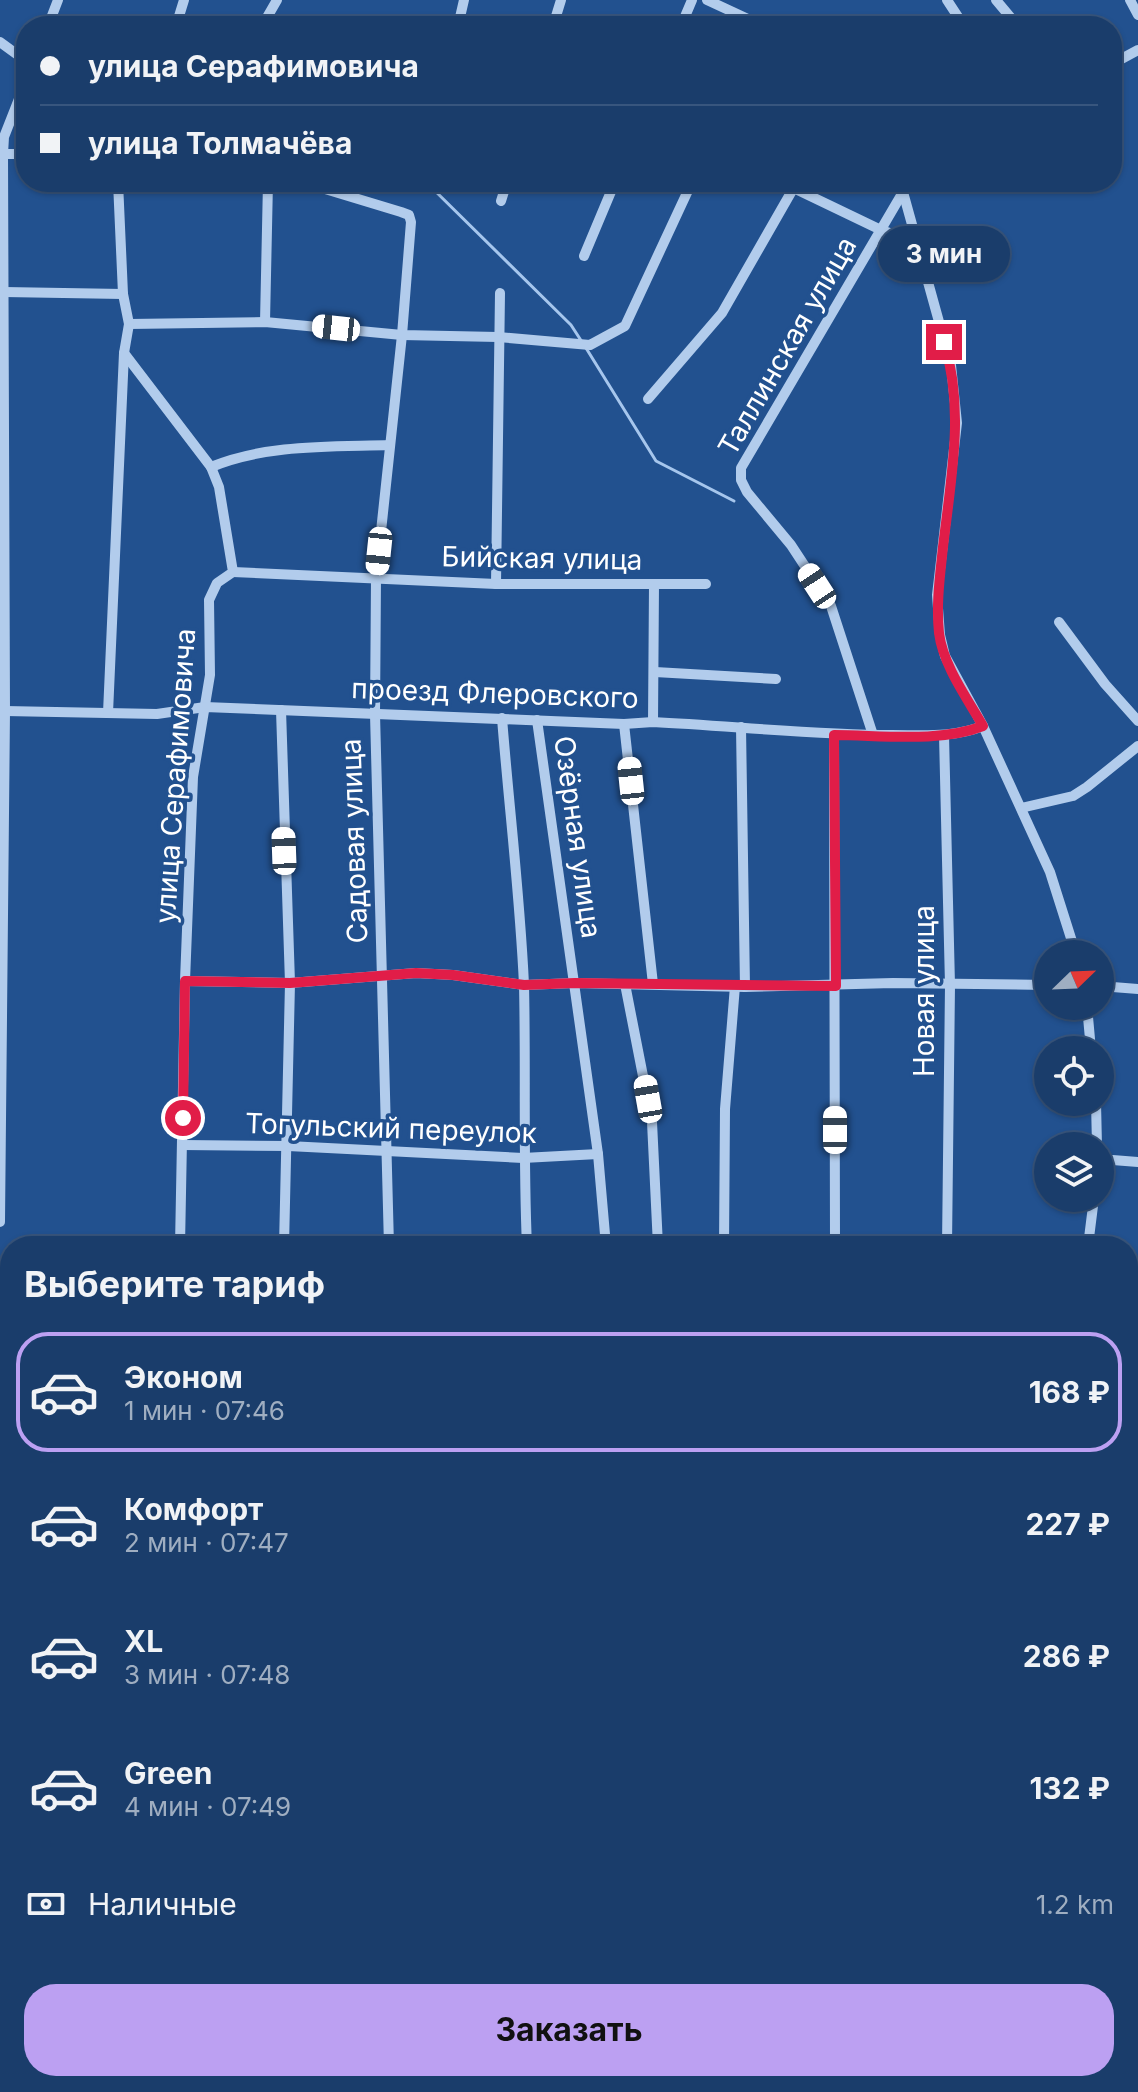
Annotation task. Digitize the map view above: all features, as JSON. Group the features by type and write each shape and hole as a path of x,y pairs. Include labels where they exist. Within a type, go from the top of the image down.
{"street":[{"path":"707,0 741,16"},
{"path":"996,0 1009,16"},
{"path":"1130,0 1138,15"},
{"path":"0,1222 5,711 3,154 4,137 16,106"},
{"path":"3,154 16,154"},
{"path":"108,713 124,353 129,324 123,294 118,192"},
{"path":"265,322 268,192"},
{"name":"Садовая улица","path":"335,192 409,215 411,222 376,578 375,714 389,1236"},
{"path":"501,201 504,192"},
{"path":"584,256 611,192"},
{"path":"129,324 265,322 402,335 498,337 587,346 625,326 687,192"},
{"path":"648,399 722,313 792,192"},
{"path":"809,192 881,230 918,243"},
{"name":"Таллинская улица","path":"873,735 831,606 791,545 747,492 741,480 741,468 903,192"},
{"path":"907,192 951,365 957,423 937,595 940,635 945,656 983,726 1050,872 1072,940"},
{"path":"4,292 123,294"},
{"path":"496,584 500,293"},
{"path":"124,353 211,467 219,487 233,572"},
{"path":"211,467 253,453 390,445"},
{"name":"Бийская улица","path":"233,572 496,584 706,584"},
{"name":"улица Серафимовича","path":"180,1236 193,777 210,675 209,600 217,583 233,572"},
{"path":"653,722 654,584"},
{"path":"1059,622 1105,684 1138,721"},
{"path":"655,672 776,679"},
{"name":"проезд Флеровского","path":"5,711 157,714 205,707 624,724 653,722 834,735 944,735 964,733 983,726"},
{"path":"281,710 290,983 284,1236"},
{"path":"502,718 524,985 523,1158 527,1236"},
{"name":"Озёрная улица","path":"537,720 598,1154 605,1236"},
{"path":"624,724 653,984"},
{"path":"724,1236 725,1109 740,986 741,727"},
{"path":"834,735 835,1236"},
{"name":"Новая улица","path":"944,735 950,985 947,1236"},
{"path":"1021,808 1073,796 1138,746"},
{"path":"185,981 290,983 416,973 524,985 1034,985"},
{"path":"625,984 652,1122 658,1236"},
{"path":"1114,987 1138,989"},
{"name":"Тогульский переулок","path":"182,1145 288,1146 523,1158 598,1154"},
{"path":"1114,1160 1138,1162"},
{"path":"1089,1236 1092,1212"}],"waterway":[{"path":"436,192 571,325 582,342"},
{"path":"586,348 656,461 734,501"}],"route":[{"path":"183,1118 185,981 290,983 416,973 524,985 836,986 834,735 944,735 964,733 983,726 945,656 940,635 937,595 957,423 951,365 944,342"}]}
